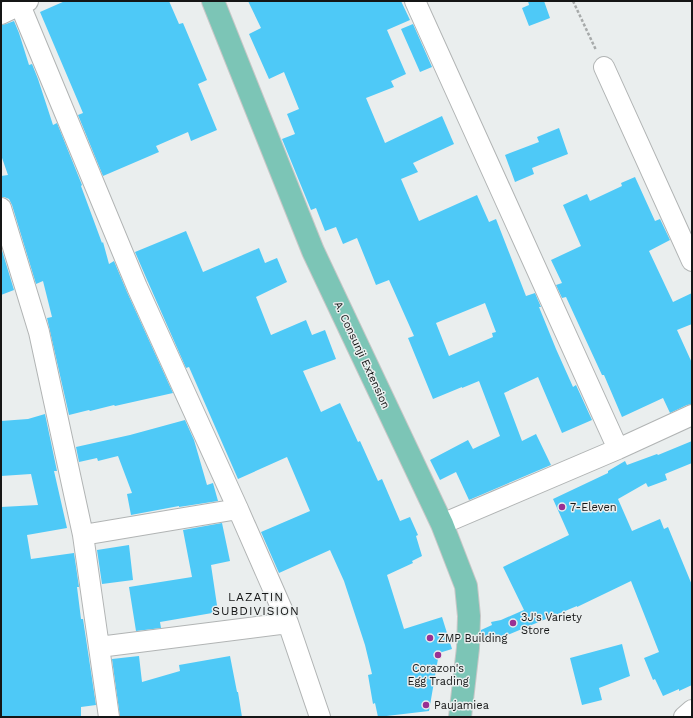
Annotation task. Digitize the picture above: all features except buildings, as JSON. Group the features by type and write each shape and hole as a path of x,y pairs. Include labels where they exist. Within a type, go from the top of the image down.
{"main road":[{"name":"A. Consunji Extension","path":"213,1 313,251 442,524 466,586 469,616 468,648 460,717"}],"street":[{"path":"415,1 618,449"},
{"path":"1,14 24,3 137,287 288,623 320,717"},
{"path":"604,67 692,261"},
{"path":"1,208 39,332 83,535 109,717"},
{"path":"442,524 618,449 692,415"},
{"path":"83,535 238,509"},
{"path":"99,646 288,623"},
{"path":"684,717 692,710"}],"path":[{"path":"573,1 604,67"}],"place":[{"name":"7-Eleven","path":"562,507"},
{"name":"3J's Variety Store","path":"513,623"},
{"name":"ZMP Building","path":"430,638"},
{"name":"Corazon's Egg Trading","path":"438,655"},
{"name":"Paujamiea","path":"426,705"}],"district":[{"name":"LAZATIN SUBDIVISION","path":"256,604"}]}
